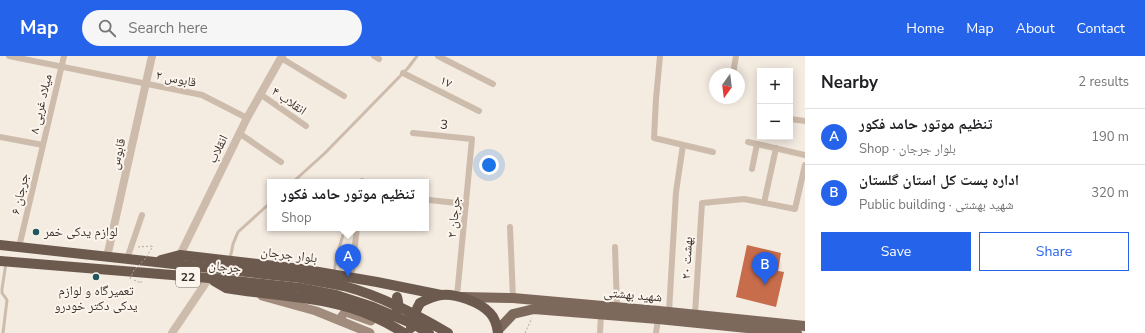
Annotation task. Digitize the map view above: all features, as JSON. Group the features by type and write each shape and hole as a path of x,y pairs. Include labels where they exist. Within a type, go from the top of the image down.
{"highway":[{"name":"جرجان","path":"0,245 301,278 344,286 376,297 417,316 448,333"},
{"name":"بلوار جرجان","path":"156,262 180,255 301,269 441,295 458,296 481,306 490,313 498,332"},
{"name":"جرجان","path":"3,261 209,278 300,288 336,295 373,306 429,333"},
{"path":"209,278 226,288 323,301 351,308 386,320 409,331 412,319 420,303 441,295"},
{"path":"377,282 389,289 397,297 399,302 397,312 393,317 386,320"}],"main road":[{"path":"243,291 316,311 370,333"},
{"name":"شهید بهشتی","path":"458,296 513,298 695,314 805,326"},
{"name":"شهید بهشتی","path":"498,332 513,314 534,309 658,318 797,333"},
{"path":"342,321 341,317 346,312 400,333"}],"street":[{"name":"۲ قابوس","path":"9,56 202,95 247,118"},
{"name":"۸ میلاد غربی","path":"43,145 64,56"},
{"name":"قابوس","path":"107,257 152,56"},
{"path":"438,56 493,84"},
{"path":"660,56 654,138 713,152"},
{"path":"734,68 736,56"},
{"path":"281,57 344,96"},
{"name":"انقلاب","path":"180,255 239,133 281,57"},
{"name":"۱۷","path":"403,73 480,111"},
{"name":"۴ انقلاب","path":"260,94 306,126"},
{"path":"793,119 805,121"},
{"name":"3","path":"413,132 472,139"},
{"path":"239,133 281,162"},
{"path":"0,137 43,145"},
{"name":"جرجان ۲","path":"458,296 472,139"},
{"path":"748,142 805,155"},
{"path":"752,169 757,144"},
{"name":"جرجان ۶","path":"19,247 43,145"},
{"path":"669,312 676,192 682,145"},
{"path":"776,148 764,203 795,209 805,165"},
{"name":"بهشت ۲۰","path":"695,314 702,203 744,199 764,203"},
{"path":"429,200 466,204"},
{"path":"127,259 142,215"},
{"path":"510,227 513,298"},
{"path":"351,278 357,231"},
{"path":"615,247 617,307"},
{"path":"172,333 209,278"},
{"path":"600,333 601,314"},
{"path":"656,333 658,318"}],"lane":[{"path":"296,179 325,153 403,73 417,56"},
{"path":"229,261 233,244 238,232 267,206"},
{"path":"334,274 337,255 343,235"},
{"path":"3,261 2,289 7,300 3,333"}],"path":[{"path":"138,247 153,246 145,259 134,270 130,279 141,283"}],"building":[{"path":"747,245 781,253 778,271 784,272 776,307 736,297"}],"place":[{"name":"لوازم یدکی خمر","path":"36,232"},
{"name":"تعمیرگاه و لوازم یدکی دکتر خودرو","path":"96,277"},
{"name":"تنظیم موتور حامد فکور","path":"348,277"},
{"name":"اداره پست کل استان گلستان","path":"765,285"}]}
